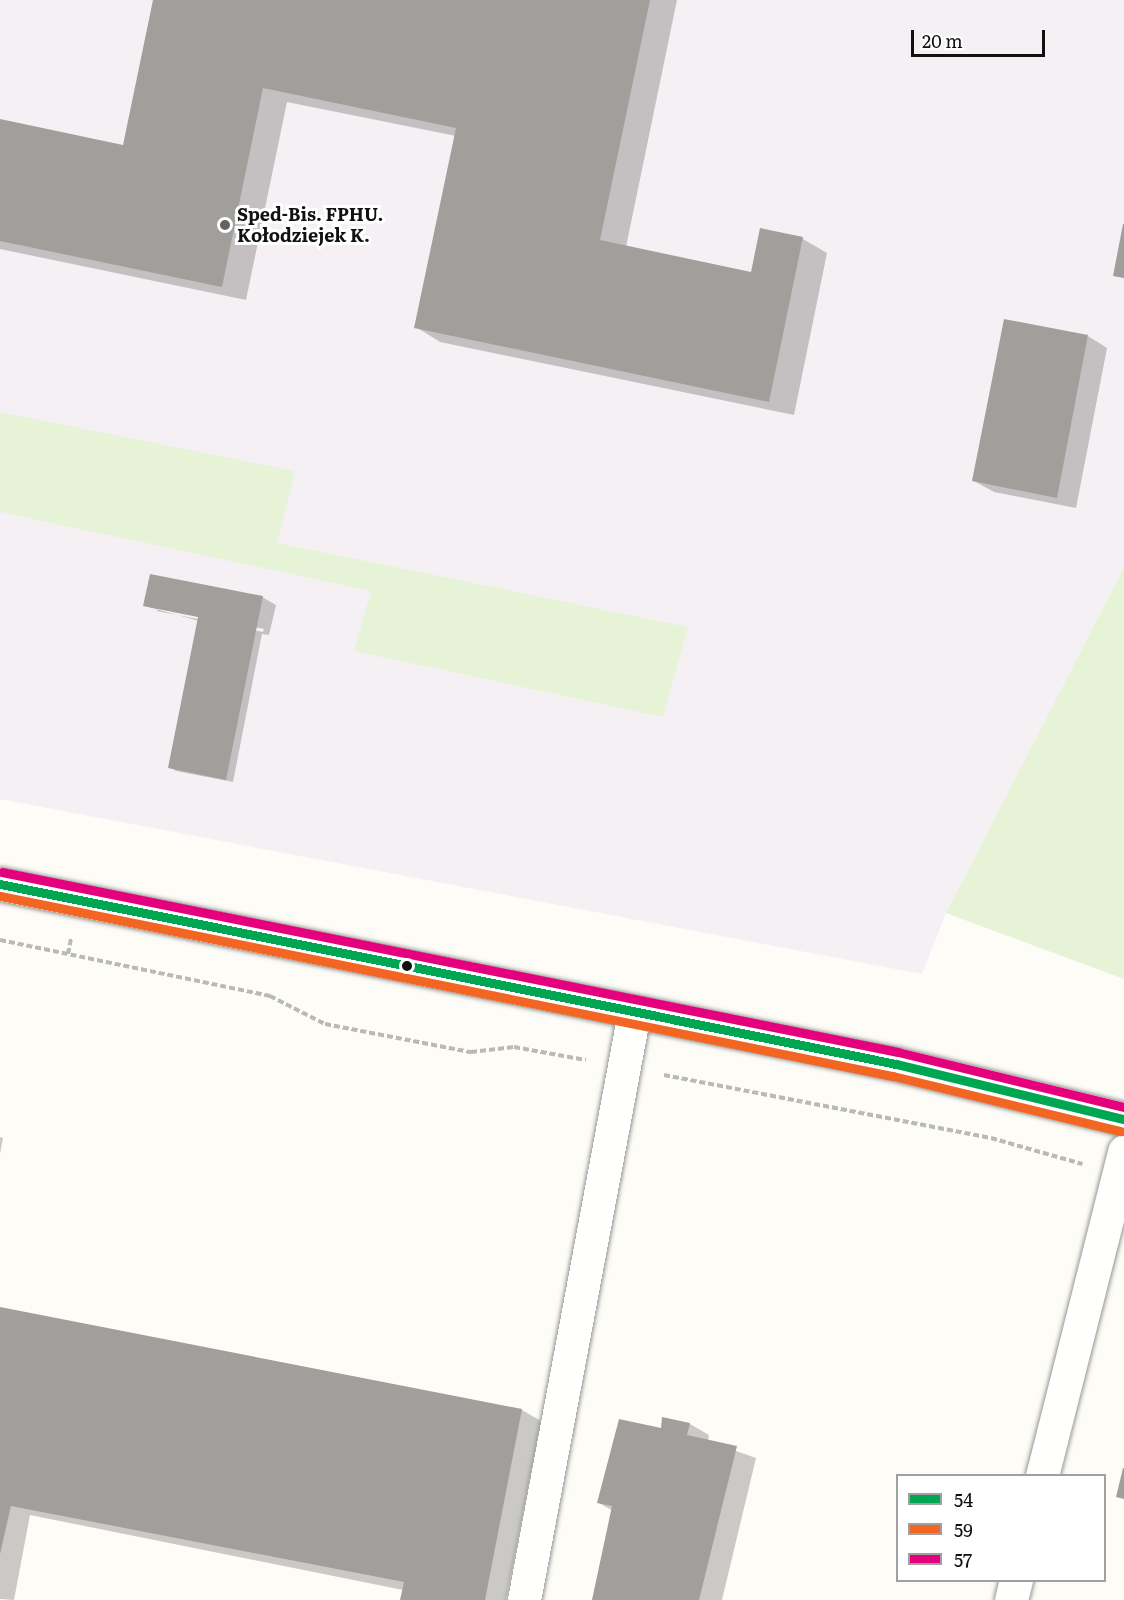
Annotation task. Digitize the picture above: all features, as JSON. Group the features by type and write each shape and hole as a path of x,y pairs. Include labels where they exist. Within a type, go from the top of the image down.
{"street":[{"path":"0,884 896,1064 1124,1119"},
{"path":"524,1600 634,1013"},
{"path":"1043,1474 1124,1151"},
{"path":"1011,1600 1016,1582"}],"path":[{"path":"0,940 270,996 325,1024 471,1052 514,1047 597,1062"},
{"path":"657,1074 970,1133 1088,1166"}],"shaded area":[{"path":"0,0 1124,0 1124,567 946,913 922,974 0,799"}],"green space":[{"path":"0,412 295,471 277,543 688,627 663,717 354,651 371,591 0,512"},
{"path":"1124,567 1124,979 946,913"}],"building":[{"path":"153,0 650,0 600,240 751,272 760,228 803,237 769,402 414,328 456,128 263,88 222,287 0,241 0,119 123,145"},
{"path":"1124,224 1124,278 1113,276"},
{"path":"1004,319 1088,335 1057,498 972,481"},
{"path":"150,574 263,596 226,780 168,768 198,617 143,606"},
{"path":"0,1307 522,1409 485,1600 400,1600 404,1582 11,1506 0,1554"},
{"path":"662,1417 690,1423 687,1435 737,1446 699,1600 592,1600 612,1506 597,1503 619,1419 661,1428"},
{"path":"1124,1468 1124,1499 1116,1497"}],"transit line":[{"name":"57","path":"2,872 898,1052 1124,1107"},
{"name":"54","path":"0,884 896,1064 1124,1119"},
{"name":"59","path":"0,896 893,1076 1121,1131"}],"place":[{"name":"Sped-Bis. FPHU. Kołodziejek K.","path":"225,225"}]}
